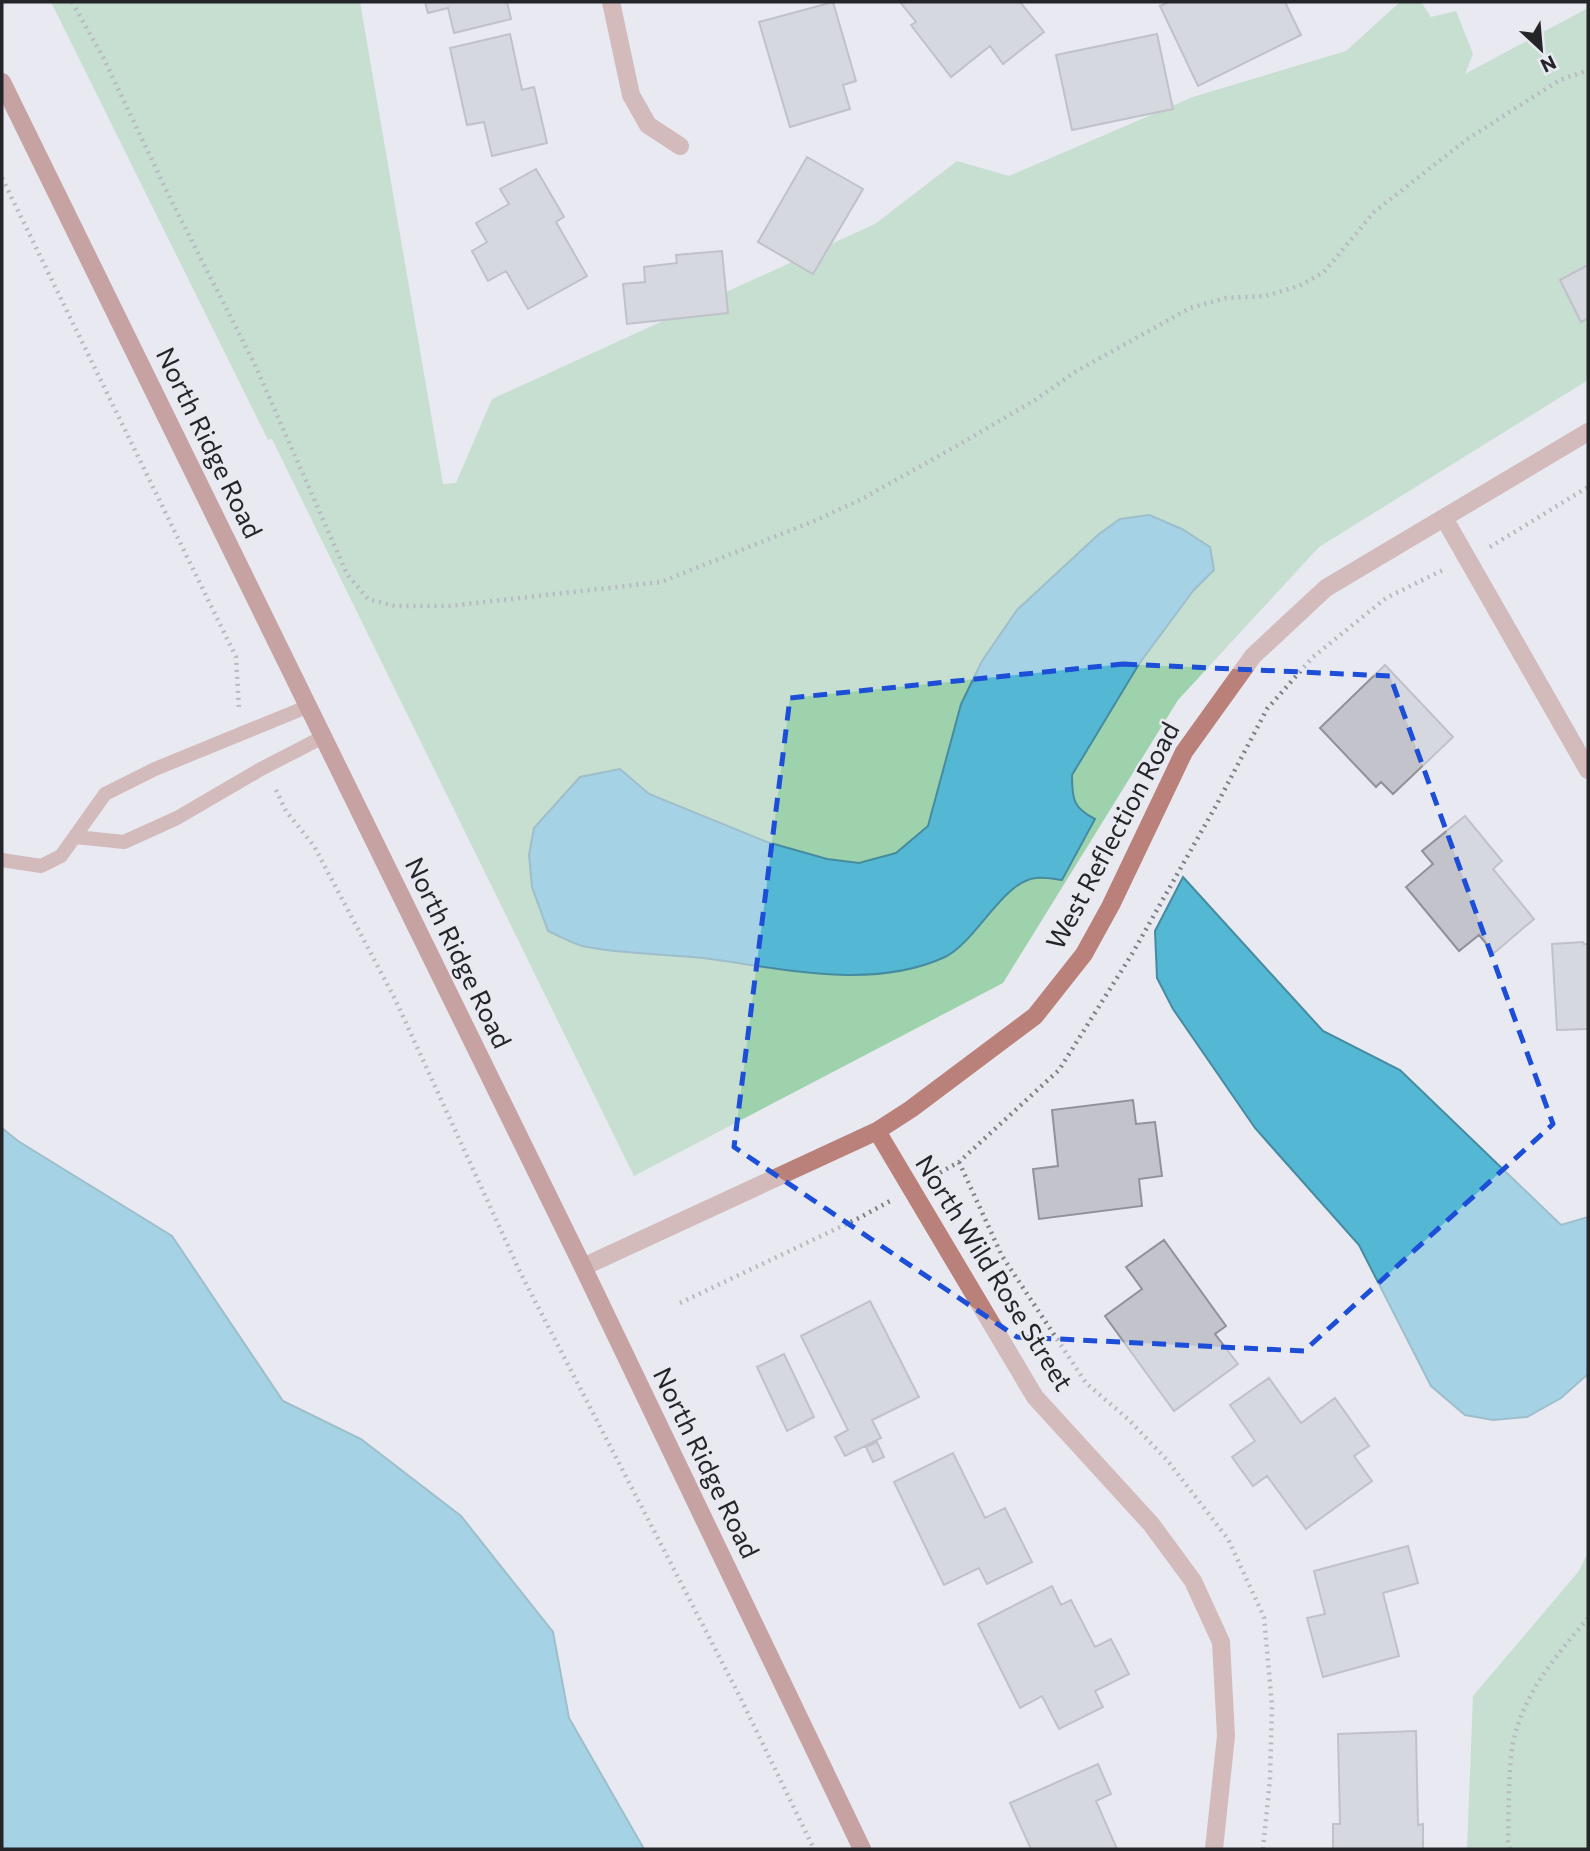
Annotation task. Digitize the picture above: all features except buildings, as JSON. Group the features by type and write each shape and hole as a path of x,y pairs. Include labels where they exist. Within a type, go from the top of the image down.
{"main road":[{"name":"North Ridge Road","path":"2,82 583,1267 862,1849"}],"street":[{"path":"611,2 631,95 648,125 680,146"},
{"name":"West Reflection Road","path":"583,1267 877,1131 911,1109 1035,1016 1084,954 1111,905 1184,752 1253,656 1326,588 1588,432"},
{"path":"1444,518 1588,770"},
{"name":"North Wild Rose Street","path":"877,1131 1035,1397 1151,1524 1193,1581 1221,1642 1226,1736 1214,1849"}],"lane":[{"path":"2,860 41,866 61,856 105,794 155,769 309,706"},
{"path":"76,837 124,842 177,818 323,737"}],"path":[{"path":"72,2 103,57 171,200 255,365 347,574 368,599 395,606 449,606 661,582 814,522 860,500 960,444 1035,400 1075,372 1190,308 1226,298 1265,296 1299,286 1324,272 1374,212 1466,140 1558,81 1588,70"},
{"path":"2,178 236,657 237,705 249,731"},
{"path":"265,767 286,811 314,846 395,999 521,1273 738,1693 814,1849"},
{"path":"1510,1849 1508,1841 1513,1743 1524,1709 1544,1671 1588,1618"}],"highlighted area":[{"path":"1123,664 1390,676 1553,1124 1304,1351 1017,1337 734,1147 790,698"}],"green space":[{"path":"51,2 360,2 443,484 456,483 492,399 875,224 957,161 1009,176 1193,97 1346,51 1400,2 1421,2 1431,17 1456,11 1473,54 1465,74 1588,8 1588,380 1319,547 1178,700 1003,983 634,1176 272,439 268,440"},
{"path":"1588,1552 1588,1849 1467,1849 1473,1696 1579,1571"}],"water":[{"path":"1149,515 1182,529 1210,547 1214,570 1193,591 1139,664 1072,775 1075,802 1082,811 1095,819 1062,880 1036,878 1024,882 1001,900 968,939 945,957 917,967 887,973 825,974 703,958 616,951 582,946 548,931 532,887 529,855 534,828 580,777 620,769 649,794 767,842 827,859 859,863 896,853 928,826 961,704 982,661 1017,610 1099,534 1120,519"},
{"path":"1183,877 1323,1031 1400,1070 1561,1225 1588,1217 1588,1374 1561,1398 1527,1417 1493,1420 1465,1415 1431,1386 1359,1245 1255,1128 1173,1009 1157,978 1155,931"},
{"path":"2,1128 18,1141 172,1236 283,1401 361,1439 461,1516 553,1632 569,1718 644,1849 2,1849"}]}
